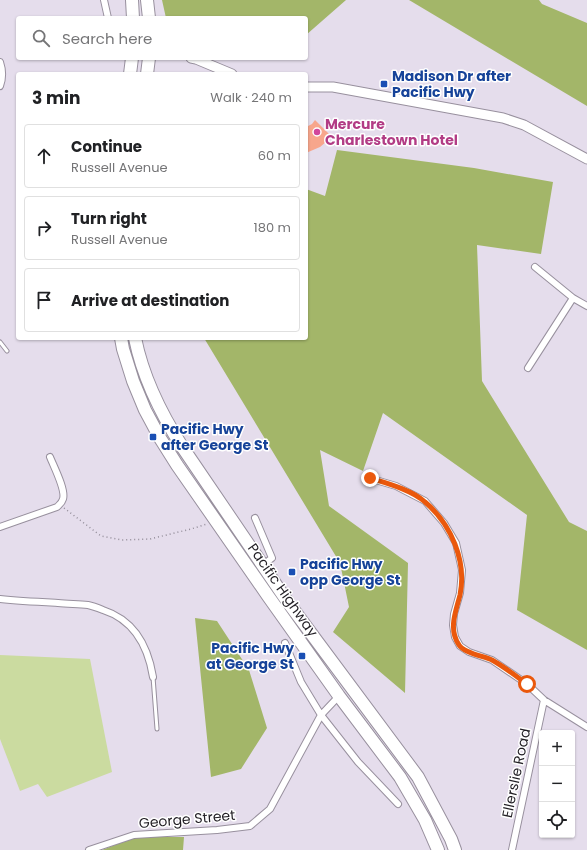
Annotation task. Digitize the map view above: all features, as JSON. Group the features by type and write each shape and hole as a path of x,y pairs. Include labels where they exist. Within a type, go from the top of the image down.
{"highway":[{"path":"132,0 134,16"},
{"path":"147,0 149,16"},
{"path":"130,72 132,60"},
{"path":"147,72 149,60"},
{"name":"Pacific Highway","path":"121,340 133,381 145,410 160,438 177,465 339,696 400,777 424,820 438,850"},
{"name":"Pacific Highway","path":"136,340 151,389 170,429 287,601 418,778 451,839 455,850"}],"main road":[{"path":"198,60 227,72"},
{"path":"308,87 333,87 503,118 524,125 587,159"}],"street":[{"path":"104,0 108,16"},
{"path":"0,62 2,69 0,86"},
{"path":"534,267 573,298 587,306"},
{"path":"528,368 573,298"},
{"path":"0,527 57,507 60,504 64,498 63,489 50,457"},
{"path":"370,478 396,486 425,501 444,523 456,543 462,570 460,594 454,614 453,625 455,637 460,646 469,652 492,660 527,684 544,700 587,727"},
{"name":"Pacific Highway","path":"255,518 272,558 263,565"},
{"path":"0,599 90,605 110,612 123,620 135,631 142,641 151,664 152,677"},
{"name":"Pacific Highway","path":"285,643 301,682 321,715 358,762 398,804"},
{"name":"George Street","path":"89,850 134,835 217,830 250,826 270,809 321,715 339,696"},
{"name":"Ellerslie Road","path":"512,850 544,700"}],"lane":[{"path":"0,342 7,351"},
{"path":"152,677 157,729"}],"path":[{"path":"60,504 101,536 122,540 150,539 217,521"}],"green space":[{"path":"162,0 346,0 308,33 308,16 166,16"},
{"path":"409,0 539,0 542,4 587,23 587,106"},
{"path":"337,150 474,168 553,182 541,254 477,245 482,381 569,522 587,531 587,650 517,610 527,515 383,413 363,471 320,450 329,506 408,563 405,693 333,632 349,607 340,563 205,340 308,340 308,190 325,196"},
{"path":"195,618 217,621 249,670 267,728 241,769 211,777"},
{"path":"0,655 90,659 112,772 47,797 38,784 20,791 0,739"},
{"path":"135,837 184,837 183,850 102,850"}],"building":[{"name":"Mercure Charlestown Hotel","path":"315,120 332,137 320,147 308,152 308,126"}],"place":[{"name":"Madison Dr after Pacific Hwy","path":"384,84"},
{"name":"Mercure Charlestown Hotel","path":"317,132"},
{"name":"Pacific Hwy after George St","path":"153,437"},
{"name":"Pacific Hwy opp George St","path":"292,572"},
{"name":"Pacific Hwy at George St","path":"302,656"}],"route":[{"path":"370,478 396,486 425,501 444,523 456,543 462,570 460,594 454,614 453,625 455,637 460,646 469,652 492,660 527,684"}]}
